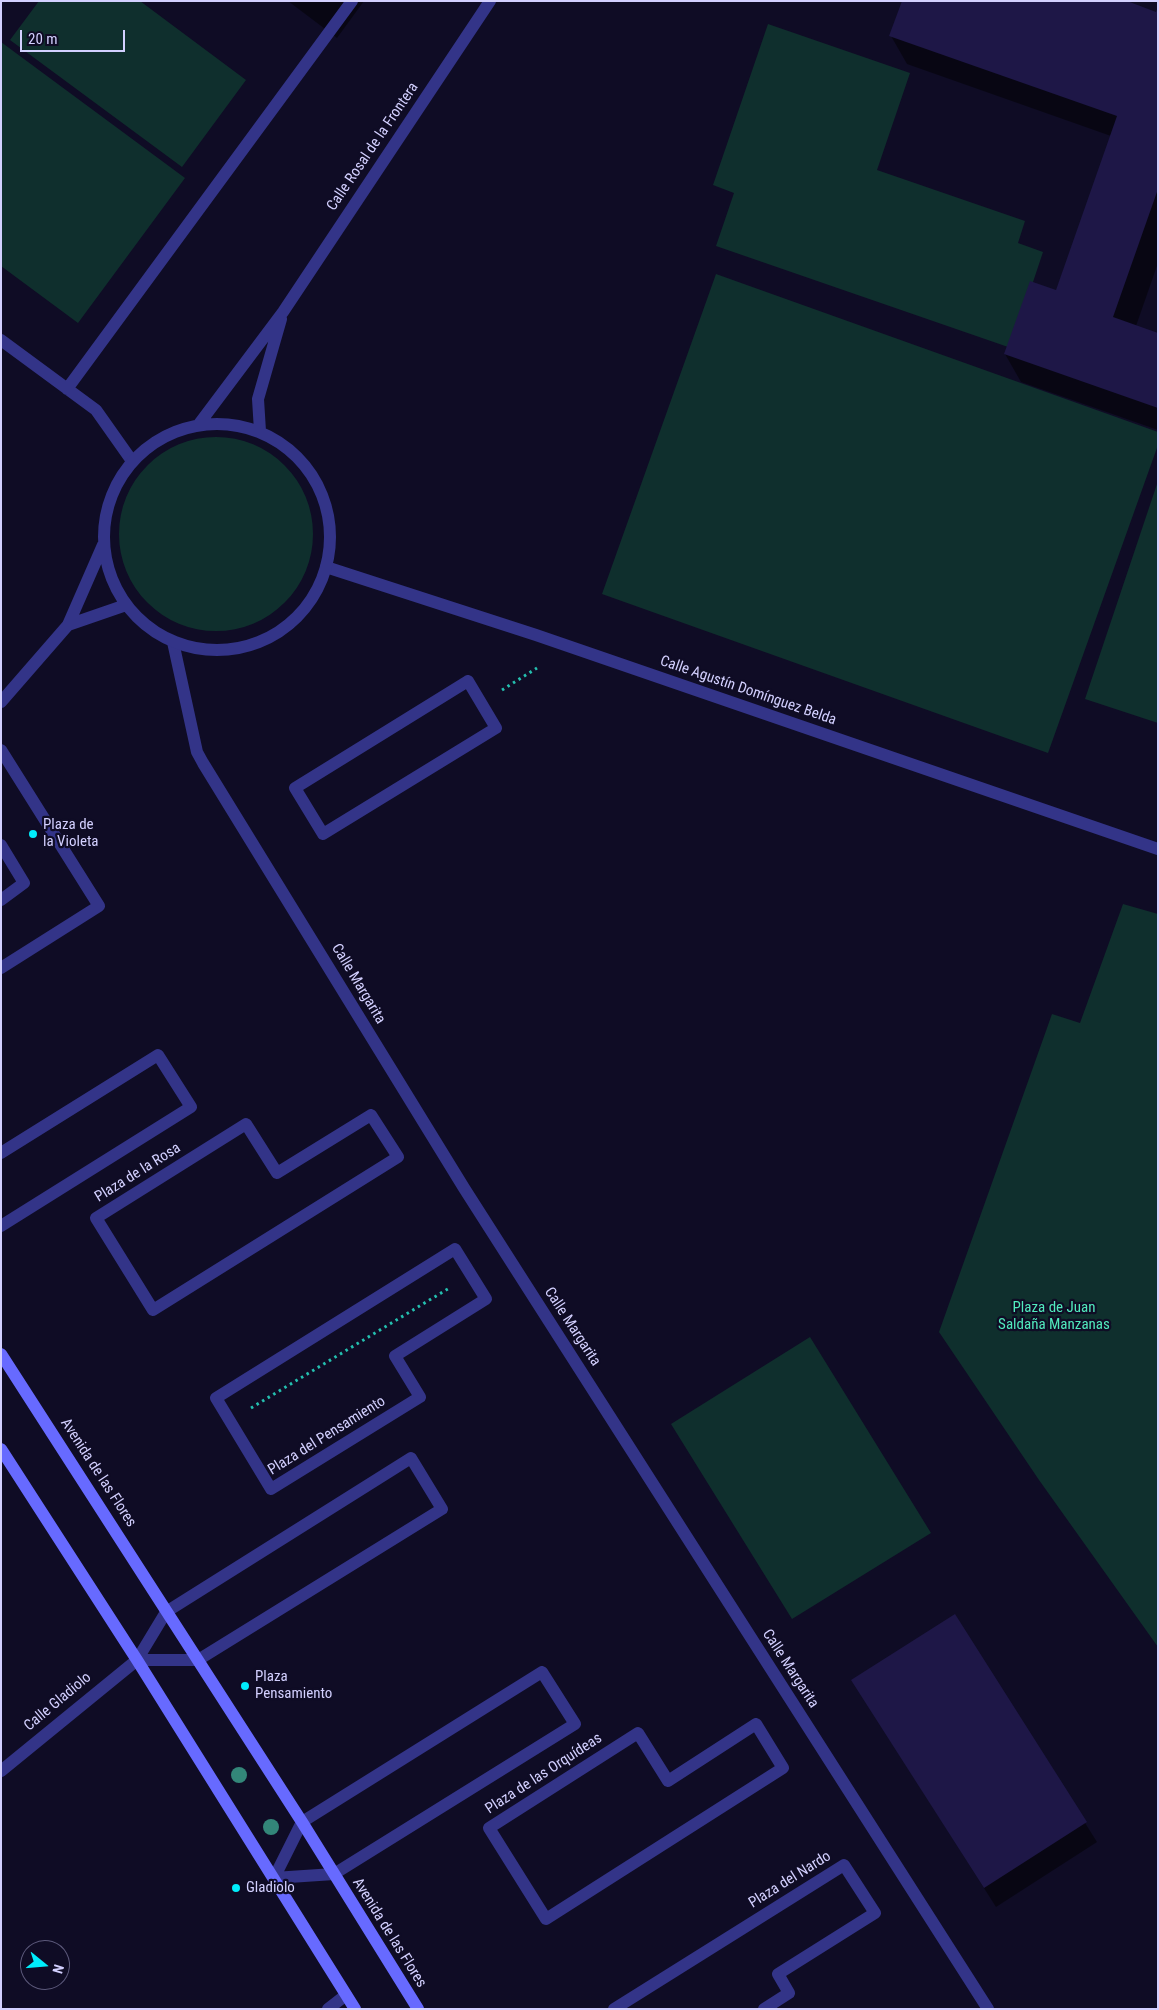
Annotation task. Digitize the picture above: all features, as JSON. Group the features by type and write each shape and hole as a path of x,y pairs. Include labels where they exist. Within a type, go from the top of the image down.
{"main road":[{"name":"Avenida de las Flores","path":"1,1354 302,1822 418,2009"},
{"path":"1,1449 137,1660 355,2009"}],"street":[{"path":"67,388 352,1"},
{"name":"Calle Rosal de la Frontera","path":"199,424 283,312 490,1"},
{"name":"Calle Rosal de la Frontera","path":"260,431 258,399 283,312"},
{"path":"1,340 96,410 132,461"},
{"path":"1,702 68,625 103,545 107,508 115,486 132,461 162,436 199,424 230,423 260,431 288,448 310,472 325,502 330,534 326,567 319,584 306,606 293,621 260,642 240,648 212,651 173,642 147,627 126,606 110,577 103,545"},
{"name":"Calle Agustín Domínguez Belda","path":"326,567 536,635 1158,849"},
{"path":"68,625 126,606"},
{"name":"Calle Margarita","path":"173,642 196,752 464,1188 988,2009"},
{"path":"468,681 496,728 323,834 295,788 468,681"},
{"path":"1,750 99,906 1,968"},
{"path":"1,845 24,884 1,900"},
{"name":"Plaza de la Rosa","path":"1,1153 158,1055 190,1107 1,1226"},
{"name":"Plaza de la Rosa","path":"371,1115 398,1157 153,1310 96,1218 246,1124 277,1173 371,1115"},
{"name":"Plaza del Pensamiento","path":"455,1249 471,1274 486,1299 395,1356 420,1397 271,1489 216,1398 455,1249"},
{"path":"411,1458 442,1509 198,1660 137,1660 166,1612 411,1458"},
{"name":"Calle Gladiolo","path":"1,1771 137,1660"},
{"name":"Plaza de las Orquídeas","path":"302,1822 542,1672 575,1724 334,1874"},
{"name":"Plaza de las Orquídeas","path":"756,1724 784,1768 546,1919 489,1828 638,1733 668,1781 756,1724"},
{"path":"274,1878 302,1822"},
{"name":"Plaza del Nardo","path":"614,2009 844,1865 875,1913 778,1974 789,1993 764,2009"},
{"name":"Avenida de las Flores","path":"274,1878 334,1874"},
{"path":"328,2009 346,1995"}],"path":[{"path":"244,1413 471,1274"}],"green space":[{"path":"39,1 140,1 246,80 182,167 10,40"},
{"path":"768,24 910,73 877,170 1025,221 1018,243 1043,252 1011,348 716,246 734,193 713,185"},
{"path":"1,42 185,178 78,323 1,266"},
{"path":"716,274 1158,432 1158,445 1048,753 602,594"},
{"path":"206,437 226,437 262,448 285,465 297,480 306,497 313,524 313,544 306,571 297,588 285,603 270,615 253,624 226,631 206,631 170,620 154,609 141,596 130,580 123,562 119,544 119,524 130,488 141,472 154,459 170,448 188,441"},
{"path":"1158,481 1158,723 1085,699"},
{"name":"Plaza de Juan Saldaña Manzanas","path":"1123,904 1158,914 1158,1647 1039,1480 939,1332 1052,1014 1080,1023"},
{"path":"810,1337 931,1533 792,1619 671,1424"}],"building":[{"path":"902,1 1127,1 1156,12 1158,7 1158,189 1113,317 1158,333 1158,408 1004,354 1030,281 1056,290 1117,116 889,36"},
{"path":"955,1614 1087,1822 984,1888 851,1680"}],"place":[{"name":"Plaza de la Violeta","path":"33,834"},
{"name":"Plaza Pensamiento","path":"245,1686"},
{"name":"Gladiolo","path":"236,1888"}]}
